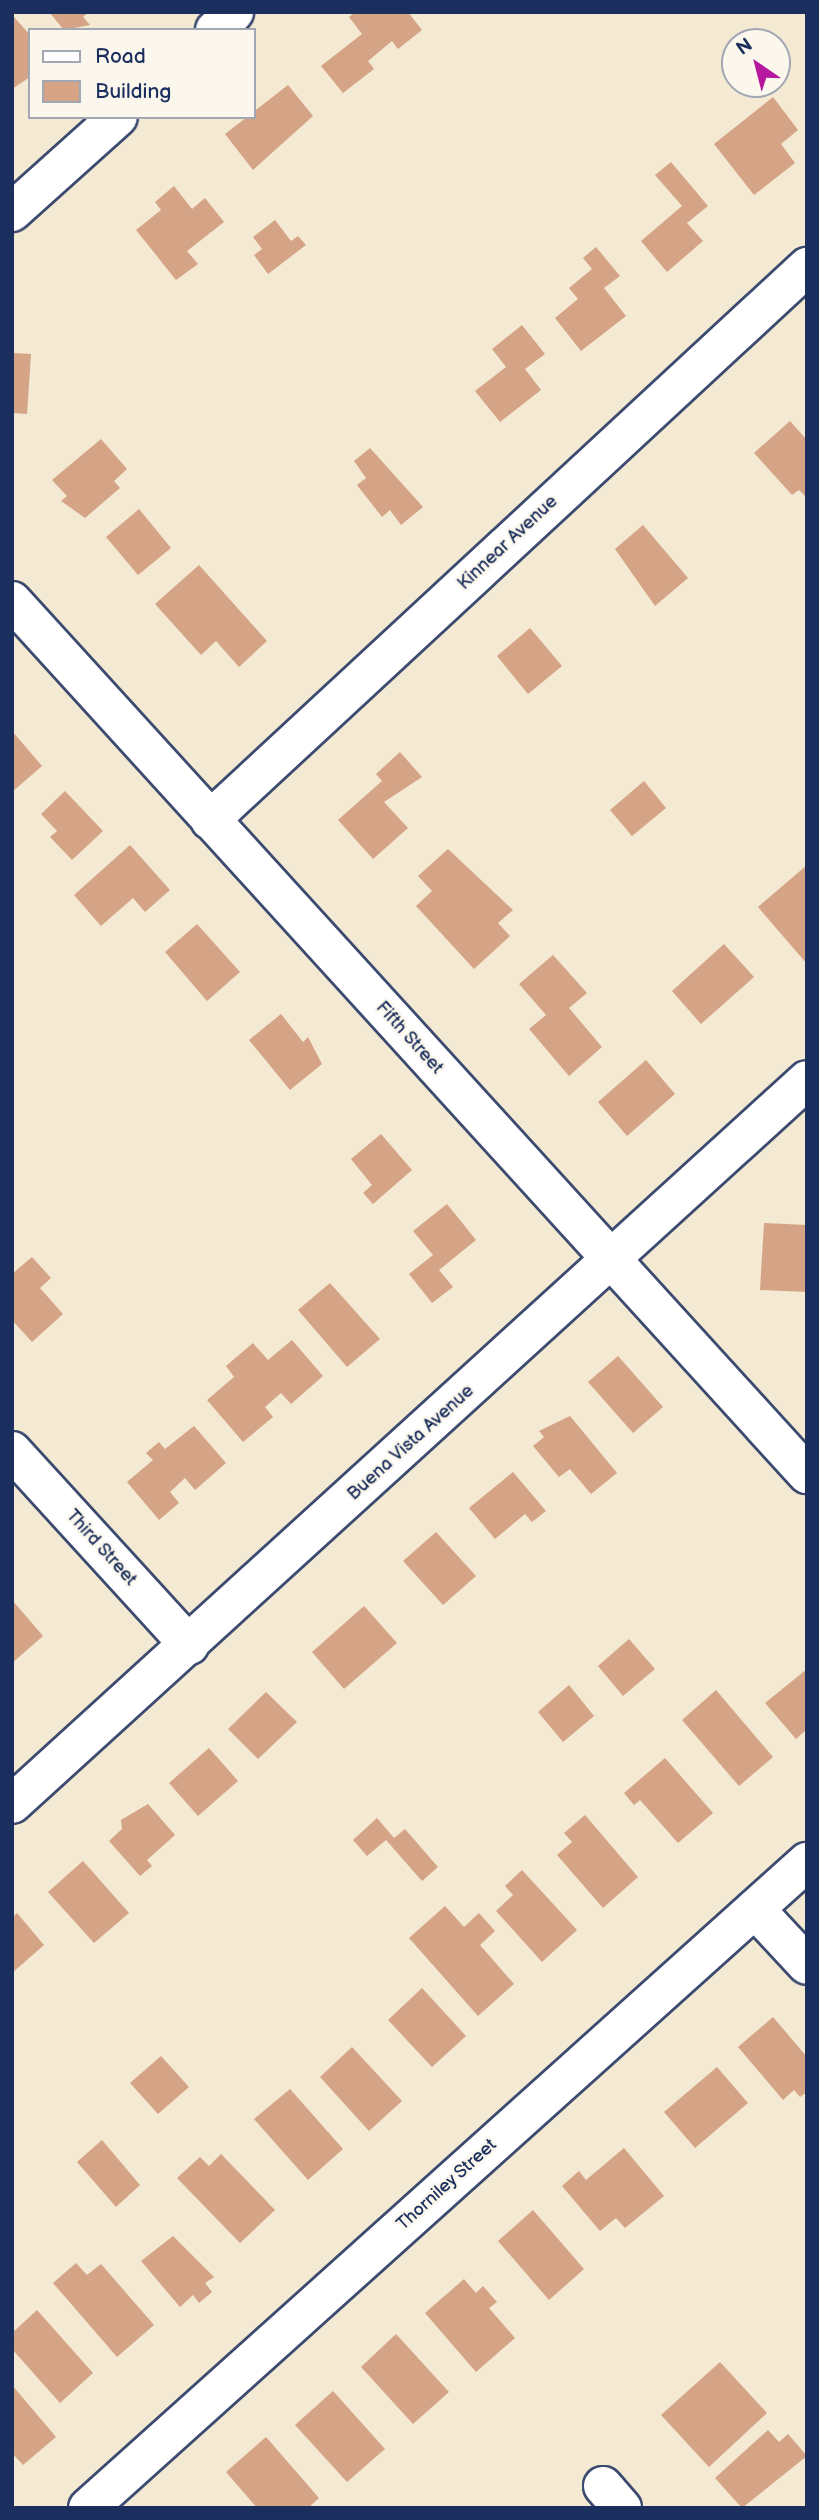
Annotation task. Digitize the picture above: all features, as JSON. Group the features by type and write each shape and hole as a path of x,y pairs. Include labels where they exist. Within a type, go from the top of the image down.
{"street":[{"path":"217,28 234,12"},
{"path":"12,212 116,119"},
{"name":"Kinnear Avenue","path":"210,820 807,267"},
{"name":"Fifth Street","path":"12,601 807,1474"},
{"name":"Buena Vista Avenue","path":"12,1804 807,1080"},
{"name":"Third Street","path":"12,1451 189,1645"},
{"name":"Thorniley Street","path":"88,2508 807,1862"},
{"path":"755,1909 807,1965"}],"building":[{"path":"49,12 89,12 83,17 90,25 62,28"},
{"path":"355,12 408,12 422,30 398,49 392,41 368,61 374,69 343,93 321,66 362,34 349,17"},
{"path":"14,17 28,33 28,78 12,89"},
{"path":"288,85 313,116 253,170 225,134 244,119 256,119 256,110"},
{"path":"772,98 798,130 781,144 795,163 754,195 714,144"},
{"path":"671,162 708,206 687,223 703,241 667,272 641,241 682,206 655,175"},
{"path":"174,186 192,209 205,198 224,222 187,251 198,264 176,280 136,230 161,210 155,202"},
{"path":"275,220 291,241 298,236 306,245 268,274 254,255 262,249 253,237"},
{"path":"596,247 620,276 604,288 626,316 581,351 555,318 578,299 569,288 592,269 583,258"},
{"path":"522,325 545,354 525,369 541,390 500,422 475,391 506,367 492,349"},
{"path":"12,353 31,354 27,414 12,413"},
{"path":"790,421 807,440 807,498 799,490 792,495 754,453"},
{"path":"101,439 127,469 114,481 120,488 85,518 61,501 67,496 52,480"},
{"path":"370,448 423,507 401,525 390,510 382,517 357,485 366,478 354,461"},
{"path":"139,509 171,548 138,575 106,537"},
{"path":"643,525 688,578 655,606 615,549"},
{"path":"199,565 267,641 239,667 216,641 201,655 155,604"},
{"path":"530,628 562,666 528,694 497,656"},
{"path":"12,731 42,766 12,792"},
{"path":"400,752 422,777 384,802 408,828 373,859 338,820 382,781 376,774"},
{"path":"644,781 666,808 632,836 610,810"},
{"path":"65,791 103,831 72,860 50,837 57,831 41,814"},
{"path":"130,845 170,890 145,912 133,898 101,926 74,895"},
{"path":"448,849 513,910 498,923 510,936 474,969 416,906 432,891 418,876"},
{"path":"807,865 807,964 758,907"},
{"path":"197,924 240,972 207,1001 165,952"},
{"path":"724,944 754,977 701,1024 672,991"},
{"path":"553,955 587,993 569,1008 602,1047 569,1076 529,1029 546,1015 519,984"},
{"path":"281,1014 303,1042 308,1037 322,1064 290,1090 249,1040"},
{"path":"646,1060 675,1094 627,1136 598,1102"},
{"path":"381,1134 412,1170 373,1204 363,1193 372,1185 351,1159"},
{"path":"447,1204 476,1240 439,1270 453,1287 432,1303 409,1274 433,1255 413,1231"},
{"path":"764,1223 807,1225 807,1292 760,1290"},
{"path":"32,1257 51,1278 40,1288 63,1314 32,1342 12,1320 12,1274"},
{"path":"330,1283 380,1339 347,1367 298,1310"},
{"path":"292,1340 323,1376 291,1404 281,1393 265,1407 273,1417 243,1442 207,1400 234,1377 226,1366 253,1343 268,1360"},
{"path":"618,1356 663,1407 633,1433 588,1382"},
{"path":"570,1416 617,1473 591,1494 570,1469 559,1477 533,1446 544,1437 539,1431"},
{"path":"194,1426 226,1463 195,1490 185,1478 170,1492 179,1503 159,1520 127,1482 153,1460 146,1453 159,1442 165,1449"},
{"path":"513,1472 546,1511 532,1522 525,1514 495,1539 469,1508"},
{"path":"436,1532 476,1576 443,1605 403,1561"},
{"path":"12,1600 43,1636 12,1663"},
{"path":"364,1606 397,1643 344,1689 312,1652"},
{"path":"629,1639 655,1669 623,1696 598,1666"},
{"path":"807,1669 807,1729 796,1739 765,1703"},
{"path":"569,1685 594,1716 563,1742 538,1712"},
{"path":"716,1690 773,1757 739,1786 682,1720"},
{"path":"266,1692 297,1722 258,1759 228,1729"},
{"path":"209,1748 238,1781 198,1816 169,1783"},
{"path":"665,1758 713,1813 678,1843 640,1800 634,1805 624,1793"},
{"path":"148,1804 175,1835 147,1860 152,1866 140,1876 109,1841 122,1829 121,1820"},
{"path":"585,1815 638,1877 603,1908 557,1855 572,1842 564,1833"},
{"path":"377,1818 394,1838 405,1829 438,1867 422,1881 386,1840 367,1856 353,1840"},
{"path":"83,1861 129,1913 94,1943 48,1892"},
{"path":"522,1870 577,1930 542,1962 496,1911 513,1895 505,1886"},
{"path":"445,1906 464,1927 479,1913 495,1931 480,1945 514,1984 478,2016 409,1938"},
{"path":"17,1913 44,1945 12,1973 12,1918"},
{"path":"422,1988 466,2036 432,2067 388,2020"},
{"path":"773,2017 807,2057 807,2092 800,2097 794,2090 783,2100 738,2047"},
{"path":"352,2047 402,2101 369,2131 320,2077"},
{"path":"161,2056 189,2087 158,2114 130,2083"},
{"path":"717,2067 748,2103 695,2148 664,2112"},
{"path":"290,2089 343,2149 308,2180 254,2119"},
{"path":"102,2140 140,2185 116,2207 77,2162"},
{"path":"624,2148 664,2196 625,2228 616,2218 600,2231 562,2186 579,2171 586,2180"},
{"path":"221,2154 275,2210 240,2243 177,2178 200,2157 209,2166"},
{"path":"533,2210 584,2269 549,2300 498,2241"},
{"path":"173,2236 214,2277 205,2283 212,2292 199,2303 193,2295 180,2307 141,2261"},
{"path":"76,2263 87,2275 101,2264 154,2325 117,2357 53,2283"},
{"path":"464,2279 476,2293 483,2286 497,2302 489,2308 515,2338 476,2372 425,2313"},
{"path":"37,2310 93,2373 60,2403 12,2349 12,2333"},
{"path":"396,2334 449,2392 413,2424 361,2367"},
{"path":"720,2362 767,2413 709,2467 661,2415"},
{"path":"12,2385 56,2437 23,2465 12,2453"},
{"path":"333,2391 385,2449 347,2482 295,2425"},
{"path":"768,2430 779,2442 788,2434 807,2456 742,2508 715,2478"},
{"path":"266,2437 319,2498 308,2508 257,2508 226,2472"}]}
